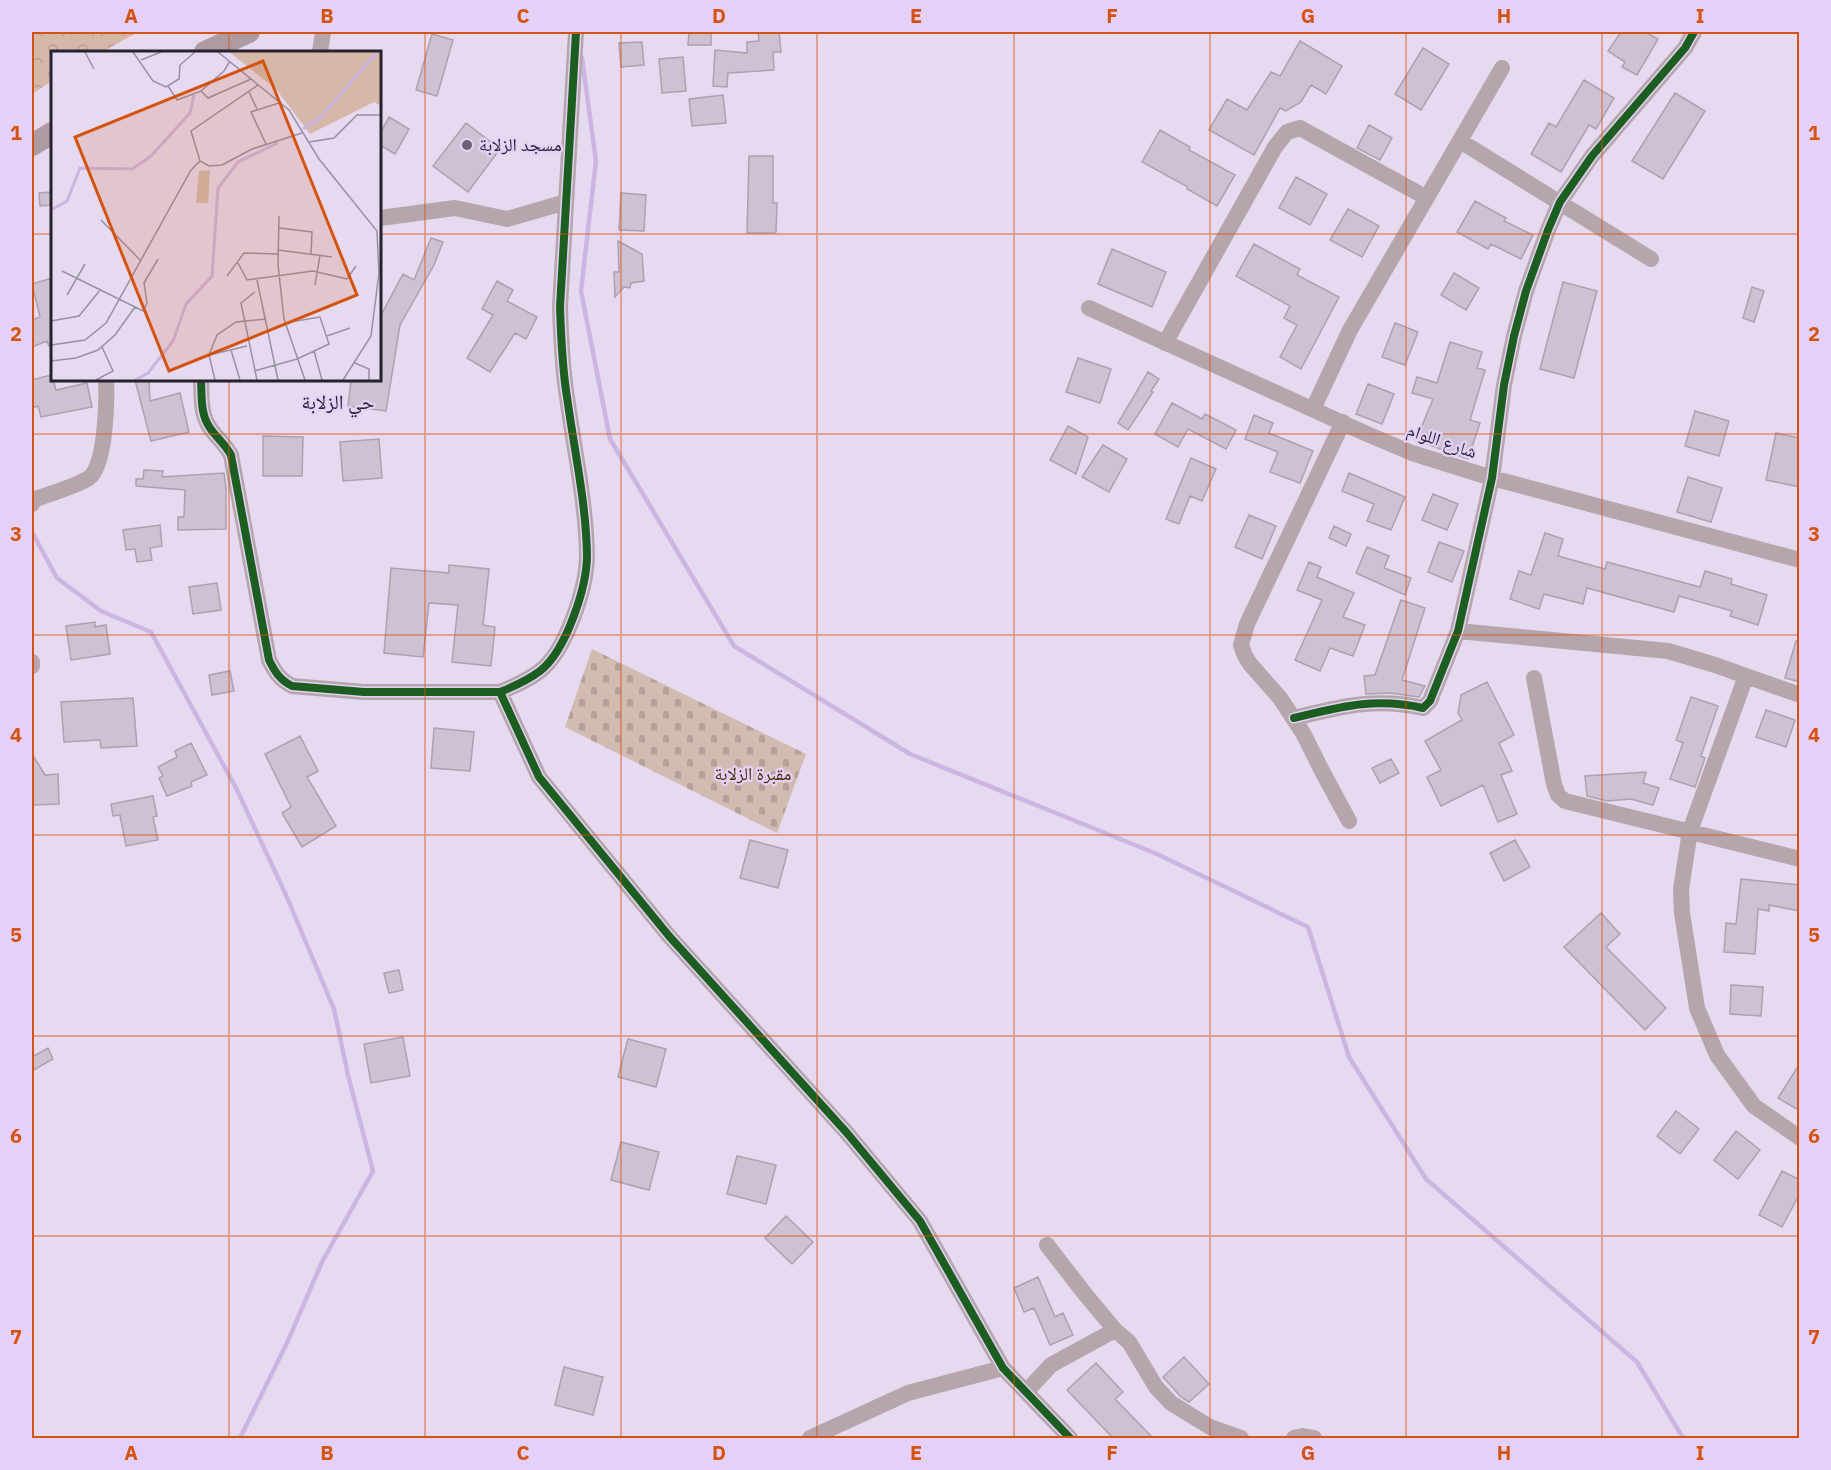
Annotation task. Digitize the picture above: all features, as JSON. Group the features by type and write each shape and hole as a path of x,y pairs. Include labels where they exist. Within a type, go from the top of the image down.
{"main road":[{"path":"216,50 249,32"},
{"path":"32,145 51,134"}],"street":[{"path":"320,51 323,32"},
{"path":"201,381 204,416 210,429 226,445 231,455 269,660 284,683 292,686 364,692 500,692 520,684 542,669 561,643 576,612 584,584 587,556 580,484 566,394 560,307 576,32"},
{"path":"1293,718 1354,704 1388,702 1426,707 1430,701 1458,631 1492,478 1504,385 1514,336 1526,291 1560,202 1592,156 1685,48 1694,32"},
{"path":"1313,409 1350,330 1503,68"},
{"path":"1165,344 1275,147 1287,132 1300,128 1427,198"},
{"path":"1460,141 1650,259"},
{"path":"381,218 455,208 507,219 566,202"},
{"name":"شارع اللوام","path":"1089,308 1412,453 1492,478 1800,560"},
{"path":"32,500 89,477 97,468 107,403 106,381"},
{"path":"1343,422 1247,624 1241,645 1250,664 1280,698 1304,733 1349,821"},
{"path":"1458,631 1668,651 1800,695"},
{"path":"1746,676 1690,831 1681,889 1682,913 1696,1008 1717,1055 1754,1106 1800,1138"},
{"path":"1534,678 1558,795 1572,804 1800,858"},
{"path":"500,692 539,777 669,936 848,1133 920,1221 1002,1368 1070,1438"},
{"path":"1047,1245 1115,1330 1129,1342 1156,1387 1171,1403 1210,1427 1240,1438"},
{"path":"1026,1392 1052,1365 1115,1330"},
{"path":"810,1438 908,1393 1002,1368"},
{"path":"1294,1438 1308,1436 1314,1438"}],"green space":[{"path":"32,32 138,32 104,51 51,51 51,82 32,94"},
{"name":"مقبرة الزلابة","path":"592,649 806,754 777,833 565,727"}],"building":[{"path":"689,32 711,32 711,45 688,45"},
{"path":"758,32 779,32 781,52 773,52 774,70 728,73 727,87 713,86 715,50 747,53 747,42 759,41"},
{"path":"1621,32 1645,32 1658,39 1637,75 1622,67 1625,62 1608,51"},
{"path":"432,34 453,40 437,96 416,90"},
{"path":"1300,41 1342,66 1326,94 1311,85 1301,102 1286,111 1280,108 1254,155 1209,130 1227,99 1247,110 1271,72 1280,76"},
{"path":"642,42 644,65 621,67 619,43"},
{"path":"1423,48 1449,64 1421,110 1395,94"},
{"path":"683,57 686,91 662,93 659,59"},
{"path":"1584,80 1614,98 1596,129 1589,125 1561,172 1531,154 1549,123 1556,127"},
{"path":"1675,93 1705,111 1663,179 1632,161"},
{"path":"723,95 726,123 692,126 689,99"},
{"path":"389,117 409,129 395,154 381,146 381,132"},
{"path":"466,123 500,149 468,192 433,166"},
{"path":"1369,125 1392,138 1380,160 1357,148"},
{"path":"1160,130 1190,147 1189,150 1235,175 1217,206 1142,162"},
{"path":"749,156 773,156 773,203 777,203 776,232 774,233 747,233"},
{"path":"1296,177 1327,194 1310,225 1279,208"},
{"path":"51,192 51,205 40,206 39,193"},
{"path":"621,193 646,195 644,231 619,230"},
{"path":"1475,201 1506,218 1504,221 1533,235 1521,259 1491,244 1488,249 1457,232"},
{"path":"1348,209 1379,226 1362,257 1330,240"},
{"path":"431,238 443,242 434,265 400,325 386,411 348,406 351,381 381,381 381,315 403,274 414,280"},
{"path":"618,241 642,254 644,281 631,283 630,288 624,287 615,297 614,272 619,272"},
{"path":"1254,244 1300,269 1297,275 1339,297 1301,369 1280,357 1297,325 1284,318 1290,306 1236,276"},
{"path":"1112,249 1166,272 1152,307 1098,284"},
{"path":"1454,273 1479,288 1466,310 1441,295"},
{"path":"51,278 51,346 47,341 32,347 32,320 40,317 32,284"},
{"path":"497,281 513,290 507,301 537,317 526,339 515,333 490,372 467,358 493,315 482,309"},
{"path":"1563,282 1597,291 1574,378 1540,369"},
{"path":"1752,287 1764,291 1754,322 1743,318"},
{"path":"1395,323 1418,332 1405,365 1382,357"},
{"path":"1450,342 1482,352 1477,368 1485,370 1470,420 1480,423 1468,459 1416,440 1433,399 1412,393 1417,377 1437,383"},
{"path":"1078,358 1111,369 1100,403 1066,392"},
{"path":"1148,372 1159,379 1128,430 1118,423"},
{"path":"51,376 56,390 87,383 92,407 41,417 38,406 32,408 32,380"},
{"path":"135,381 149,381 150,401 180,393 189,432 151,441"},
{"path":"1368,384 1394,394 1382,424 1356,414"},
{"path":"1172,403 1202,419 1205,414 1236,430 1226,449 1188,429 1178,447 1155,434"},
{"path":"1695,411 1729,421 1719,456 1685,446"},
{"path":"1254,415 1273,423 1269,433 1313,451 1300,483 1270,472 1278,452 1245,439"},
{"path":"1068,426 1088,437 1076,474 1050,460"},
{"path":"1776,433 1800,438 1800,487 1766,480"},
{"path":"263,436 303,437 302,476 263,476"},
{"path":"379,439 382,478 343,481 340,442"},
{"path":"1103,445 1127,459 1109,492 1082,477"},
{"path":"1191,458 1216,469 1202,501 1190,496 1179,524 1166,519"},
{"path":"144,470 163,471 162,477 224,473 226,529 178,530 178,517 184,517 185,490 136,486 136,479 143,479"},
{"path":"1349,473 1405,497 1391,530 1367,521 1374,504 1342,491"},
{"path":"1688,477 1722,488 1711,522 1677,512"},
{"path":"1433,494 1458,504 1447,530 1422,520"},
{"path":"1249,515 1276,526 1262,559 1235,547"},
{"path":"160,525 162,546 150,548 152,560 137,562 135,549 126,550 123,530"},
{"path":"1334,526 1351,534 1346,546 1329,538"},
{"path":"1545,533 1563,539 1558,556 1605,569 1607,562 1700,587 1705,571 1732,579 1731,584 1767,595 1758,625 1730,616 1732,611 1679,596 1674,612 1587,588 1583,604 1544,594 1539,609 1510,599 1519,571 1531,575"},
{"path":"1439,542 1464,551 1452,582 1428,572"},
{"path":"1367,547 1389,556 1384,568 1411,578 1405,595 1356,573"},
{"path":"1309,562 1321,567 1317,577 1354,593 1343,617 1365,625 1353,656 1330,648 1320,671 1295,660 1322,600 1297,590"},
{"path":"449,565 489,569 483,625 495,627 491,666 452,662 458,605 429,603 423,657 384,653 391,568 449,573"},
{"path":"217,583 221,610 193,614 189,587"},
{"path":"1401,600 1425,608 1402,680 1425,686 1419,697 1390,693 1366,694 1364,676 1375,675"},
{"path":"95,622 95,627 106,625 110,654 71,660 66,626"},
{"path":"1796,641 1800,642 1800,682 1785,678"},
{"path":"230,671 234,691 212,695 209,675"},
{"path":"1487,682 1514,735 1499,743 1512,771 1501,775 1517,814 1498,822 1483,785 1441,806 1427,777 1441,770 1425,741 1462,720 1458,713 1461,695"},
{"path":"1691,697 1718,706 1701,756 1705,758 1695,787 1670,779 1683,743 1676,740"},
{"path":"133,698 137,746 101,748 100,740 64,742 61,702"},
{"path":"1766,710 1795,720 1786,747 1756,737"},
{"path":"434,728 474,732 470,771 431,768"},
{"path":"300,736 318,771 307,777 336,826 302,847 282,813 291,807 265,754"},
{"path":"191,743 207,775 191,782 192,786 167,796 159,778 163,776 158,767 177,757 175,751"},
{"path":"32,754 45,775 58,774 59,804 32,805"},
{"path":"1391,759 1399,773 1380,783 1372,768"},
{"path":"1646,772 1643,783 1659,788 1653,805 1631,799 1607,801 1587,796 1585,776"},
{"path":"153,796 157,816 153,817 158,840 126,846 120,815 113,816 111,804"},
{"path":"750,840 788,850 778,888 740,878"},
{"path":"1515,840 1530,867 1504,881 1490,853"},
{"path":"1741,879 1800,885 1800,911 1769,905 1769,911 1758,909 1755,954 1724,952 1726,923 1736,924"},
{"path":"1601,913 1620,934 1606,947 1666,1008 1645,1030 1564,947"},
{"path":"399,970 403,990 389,993 384,973"},
{"path":"1731,985 1763,987 1761,1016 1730,1014"},
{"path":"403,1037 410,1076 371,1083 364,1044"},
{"path":"628,1039 666,1049 656,1087 618,1077"},
{"path":"48,1048 53,1059 32,1071 32,1057"},
{"path":"1800,1063 1800,1111 1778,1098"},
{"path":"1676,1111 1699,1129 1680,1154 1657,1136"},
{"path":"1736,1131 1760,1150 1738,1179 1714,1160"},
{"path":"621,1142 659,1152 649,1190 611,1180"},
{"path":"737,1156 776,1165 766,1204 727,1194"},
{"path":"1782,1171 1800,1180 1800,1193 1782,1227 1759,1215"},
{"path":"786,1216 813,1242 792,1264 765,1238"},
{"path":"1038,1277 1055,1317 1063,1313 1073,1335 1050,1345 1034,1308 1024,1312 1014,1288"},
{"path":"1184,1357 1209,1384 1189,1402 1181,1397 1163,1377"},
{"path":"1096,1363 1123,1392 1115,1399 1153,1438 1113,1438 1067,1390"},
{"path":"564,1367 603,1377 593,1415 555,1405"}],"waterway":[{"path":"582,58 596,161 581,291 610,439 734,646 910,754 1157,854 1308,927 1349,1057 1426,1179 1637,1362 1683,1438"},
{"path":"32,532 57,578 101,611 151,632 236,788 286,895 334,1009 348,1075 373,1171 322,1262 287,1343 240,1438"}],"cycle path":[{"path":"201,381 202,405 207,423 231,455 269,660 284,681 292,686 364,692 500,692 540,671 558,649 573,618 583,584 587,555 582,495 564,374 560,307 576,32"},
{"path":"1294,718 1342,707 1373,703 1423,708 1430,701 1458,631 1492,478 1504,385 1514,336 1526,291 1548,230 1560,202 1592,156 1685,48 1694,32"},
{"path":"500,692 539,777 669,936 847,1133 920,1221 1003,1368 1070,1438"}],"place":[{"name":"مسجد الزلابة","path":"467,145"}],"district":[{"name":"حي الزلابة","path":"338,402"}]}
